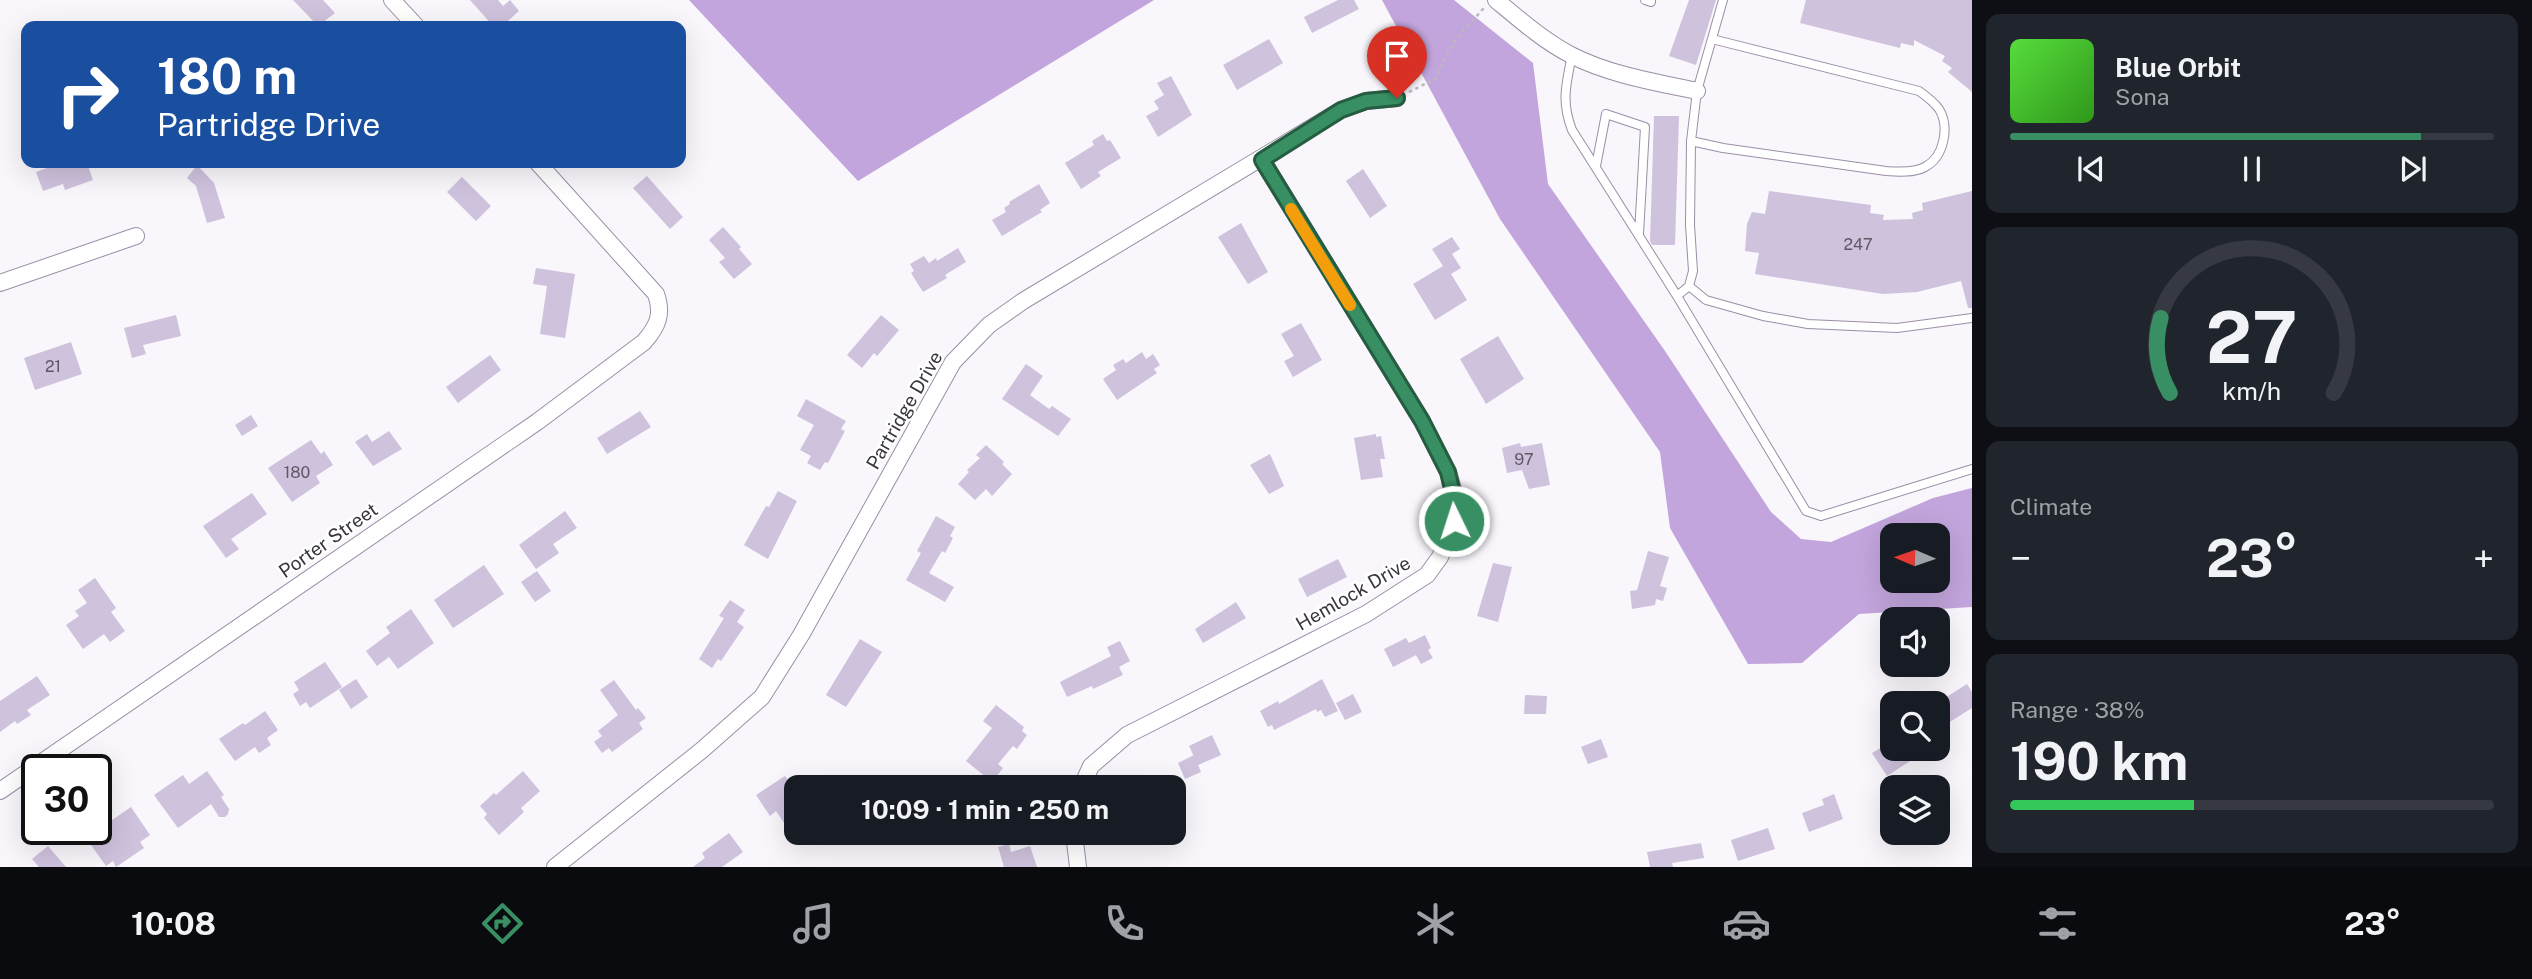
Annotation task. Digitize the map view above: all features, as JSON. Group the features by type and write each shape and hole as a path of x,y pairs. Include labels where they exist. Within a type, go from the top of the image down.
{"street":[{"path":"392,0 411,21"},
{"path":"1494,0 1572,55 1630,77 1697,91"},
{"name":"Partridge Drive","path":"555,867 702,750 762,697 801,635 953,362 989,325 1101,254 1262,160 1341,110 1366,101 1397,98"},
{"name":"Hemlock Drive","path":"1087,775 1091,766 1127,735 1366,614 1427,575 1440,557 1454,521 1448,472 1422,421 1262,160"},
{"name":"Porter Street","path":"0,791 547,414 644,342 655,330 661,307 656,294 543,168"},
{"path":"0,283 136,236"},
{"path":"1075,845 1078,867"}],"lane":[{"path":"1646,0 1651,0"},
{"path":"1676,296 1689,286 1693,271 1689,225 1691,141 1697,91 1723,0"},
{"path":"1691,141 1730,149 1901,172 1924,167 1937,155 1943,141 1942,116 1937,106 1919,91 1712,39"},
{"path":"1572,55 1564,91 1565,111 1572,130 1639,234 1806,511 1821,516 1972,469"},
{"path":"1595,166 1606,114 1645,127 1639,234"},
{"path":"1689,286 1706,300 1763,316 1808,324 1897,328 1972,318"}],"path":[{"path":"1397,98 1435,79 1454,40 1494,0"}],"shaded area":[{"path":"689,0 1154,0 858,181"},
{"path":"1382,0 1454,0 1533,63 1548,184 1665,351 1771,512 1801,539 1831,542 1933,498 1972,488 1972,607 1880,607 1880,613 1859,614 1802,663 1748,664 1670,528 1660,452 1500,219"}],"building":[{"path":"293,0 323,0 335,13 325,21 313,21"},
{"path":"470,0 498,0 503,6 510,0 519,11 508,21 489,21"},
{"path":"1338,0 1354,0 1359,9 1312,33 1304,17"},
{"path":"1689,0 1716,0 1696,65 1669,56"},
{"path":"1806,0 1972,0 1972,92 1948,72 1952,68 1942,61 1945,56 1914,40 1914,46 1901,43 1900,48 1800,23"},
{"path":"1269,39 1283,63 1237,90 1223,65"},
{"path":"1171,76 1192,115 1158,137 1146,116 1159,109 1154,101 1164,95 1157,83"},
{"path":"1654,116 1679,116 1675,245 1652,245 1650,241"},
{"path":"1103,134 1121,158 1098,172 1101,176 1081,189 1065,163 1094,145 1092,141"},
{"path":"47,168 89,168 93,180 65,190 63,184 43,191 36,172"},
{"path":"195,168 200,168 214,183 225,218 207,223 196,186 187,178"},
{"path":"1363,169 1387,206 1370,218 1346,181"},
{"path":"647,176 683,217 670,229 633,188"},
{"path":"462,177 491,206 476,221 447,192"},
{"path":"1039,184 1050,203 1040,210 1042,212 1002,236 992,220 1006,212 1004,208 1009,202"},
{"path":"1769,191 1871,205 1870,213 1884,215 1883,220 1913,219 1912,213 1923,210 1922,203 1972,191 1972,308 1968,308 1961,281 1917,292 1883,294 1755,274 1759,253 1745,251 1747,224 1752,212 1765,214"},
{"path":"1241,223 1268,272 1248,284 1218,237"},
{"path":"723,227 752,264 734,279 719,262 725,258 709,240"},
{"path":"1452,237 1460,249 1452,254 1461,268 1451,274 1467,300 1435,320 1413,284 1443,266 1432,249"},
{"path":"958,248 966,262 945,275 947,278 923,292 911,273 914,271 910,264 924,256 929,263 936,258 937,261"},
{"path":"536,268 575,274 565,338 540,334 547,286 533,284"},
{"path":"176,315 181,336 143,345 146,354 132,358 124,328"},
{"path":"881,315 899,330 877,356 874,353 862,368 847,355"},
{"path":"1301,323 1322,360 1293,377 1284,361 1294,356 1281,334"},
{"path":"1498,336 1524,379 1486,404 1460,359"},
{"path":"71,342 82,374 35,390 24,358"},
{"path":"1142,352 1146,359 1153,354 1160,365 1154,369 1157,373 1117,400 1103,379 1116,370 1113,365 1123,359 1126,363"},
{"path":"490,355 501,370 458,403 446,387"},
{"path":"1026,364 1043,376 1030,395 1049,409 1052,406 1071,419 1058,436 1002,399"},
{"path":"806,399 846,421 841,429 845,431 828,463 825,462 820,470 807,463 811,456 800,450 814,425 797,416"},
{"path":"640,411 651,427 607,454 597,438"},
{"path":"251,415 258,426 242,436 235,425"},
{"path":"389,431 402,449 373,466 355,442 367,434 372,442"},
{"path":"1376,434 1376,437 1381,436 1385,459 1380,459 1383,477 1361,480 1354,438"},
{"path":"311,440 321,454 324,451 333,465 316,476 320,483 292,502 268,468"},
{"path":"1520,443 1521,447 1542,443 1550,485 1529,489 1522,470 1507,473 1502,448"},
{"path":"986,445 1012,474 992,496 986,489 975,500 958,484 969,472 967,470 980,458 976,455"},
{"path":"1270,454 1284,486 1269,494 1250,465"},
{"path":"778,491 797,501 768,559 744,545 766,506 769,507"},
{"path":"252,493 267,514 231,539 239,549 226,558 203,526"},
{"path":"565,511 577,528 553,544 559,553 536,569 519,545"},
{"path":"936,516 955,527 945,553 942,551 929,573 954,587 945,602 906,580 921,553 917,551"},
{"path":"1648,551 1669,557 1660,586 1667,588 1663,601 1656,599 1655,605 1632,609 1630,591 1637,590"},
{"path":"1338,559 1347,577 1307,597 1298,579"},
{"path":"1493,563 1512,567 1498,622 1477,616"},
{"path":"484,565 504,594 453,628 434,600"},
{"path":"537,571 551,591 535,602 521,582"},
{"path":"95,578 116,608 111,612 125,631 110,642 104,634 83,649 66,625 79,616 75,611 87,603 78,590"},
{"path":"730,600 745,610 737,622 744,627 721,661 718,659 712,668 699,659 724,618 719,616"},
{"path":"1236,602 1246,618 1203,643 1195,629"},
{"path":"411,609 434,643 398,669 389,657 377,666 366,651 390,633 386,627"},
{"path":"1425,635 1433,658 1421,664 1416,655 1393,667 1384,649 1406,638 1409,643"},
{"path":"860,639 882,652 846,707 826,695"},
{"path":"1120,641 1130,661 1119,667 1123,675 1067,697 1060,682 1111,656 1107,647"},
{"path":"325,662 342,687 310,708 306,702 300,706 293,694 299,690 294,682"},
{"path":"37,676 50,695 27,710 31,715 17,724 15,721 0,732 0,701"},
{"path":"356,679 368,697 351,709 339,690"},
{"path":"1322,679 1338,711 1325,717 1321,710 1317,712 1316,709 1274,730 1272,725 1268,727 1260,711 1278,701 1279,704"},
{"path":"614,680 636,710 638,708 646,718 639,723 643,729 612,752 609,748 602,753 594,742 602,736 598,731 618,715 600,690"},
{"path":"1967,684 1972,692 1972,708 1950,722 1950,695"},
{"path":"1353,694 1362,712 1345,720 1336,703"},
{"path":"1525,695 1547,696 1546,714 1524,714"},
{"path":"996,705 1024,727 1022,731 1027,735 1017,749 1013,746 998,764 1003,768 998,775 983,775 966,761 992,728 983,721"},
{"path":"265,711 278,730 267,738 271,745 259,753 255,747 235,761 219,739"},
{"path":"1212,735 1221,755 1198,765 1189,746"},
{"path":"1601,739 1608,757 1588,764 1581,747"},
{"path":"1880,748 1880,761 1910,761 1886,775 1872,753"},
{"path":"1194,755 1201,772 1186,779 1178,763"},
{"path":"207,771 224,795 221,797 229,809 228,814 219,817 211,804 178,828 154,795 183,775 189,784"},
{"path":"523,771 540,791 521,808 524,812 499,835 484,818 487,814 480,806"},
{"path":"784,777 784,823 776,811 770,816 756,795"},
{"path":"1834,794 1843,819 1809,832 1802,813 1824,805 1822,799"},
{"path":"131,807 150,835 140,842 144,848 116,867 113,861 106,866 91,845 112,845 112,820"},
{"path":"1768,828 1775,849 1738,861 1731,840"},
{"path":"729,833 743,852 722,867 693,867 705,858 702,853"},
{"path":"1701,843 1704,858 1672,863 1673,867 1650,867 1647,852"},
{"path":"1009,845 1011,852 1030,846 1037,867 1004,867 998,847"},
{"path":"48,846 66,867 39,867 32,859"}],"slow traffic":[{"path":"1291,209 1350,305"}],"route":[{"path":"1397,98 1375,99 1341,110 1262,160 1422,421 1448,472 1454,521"}]}
